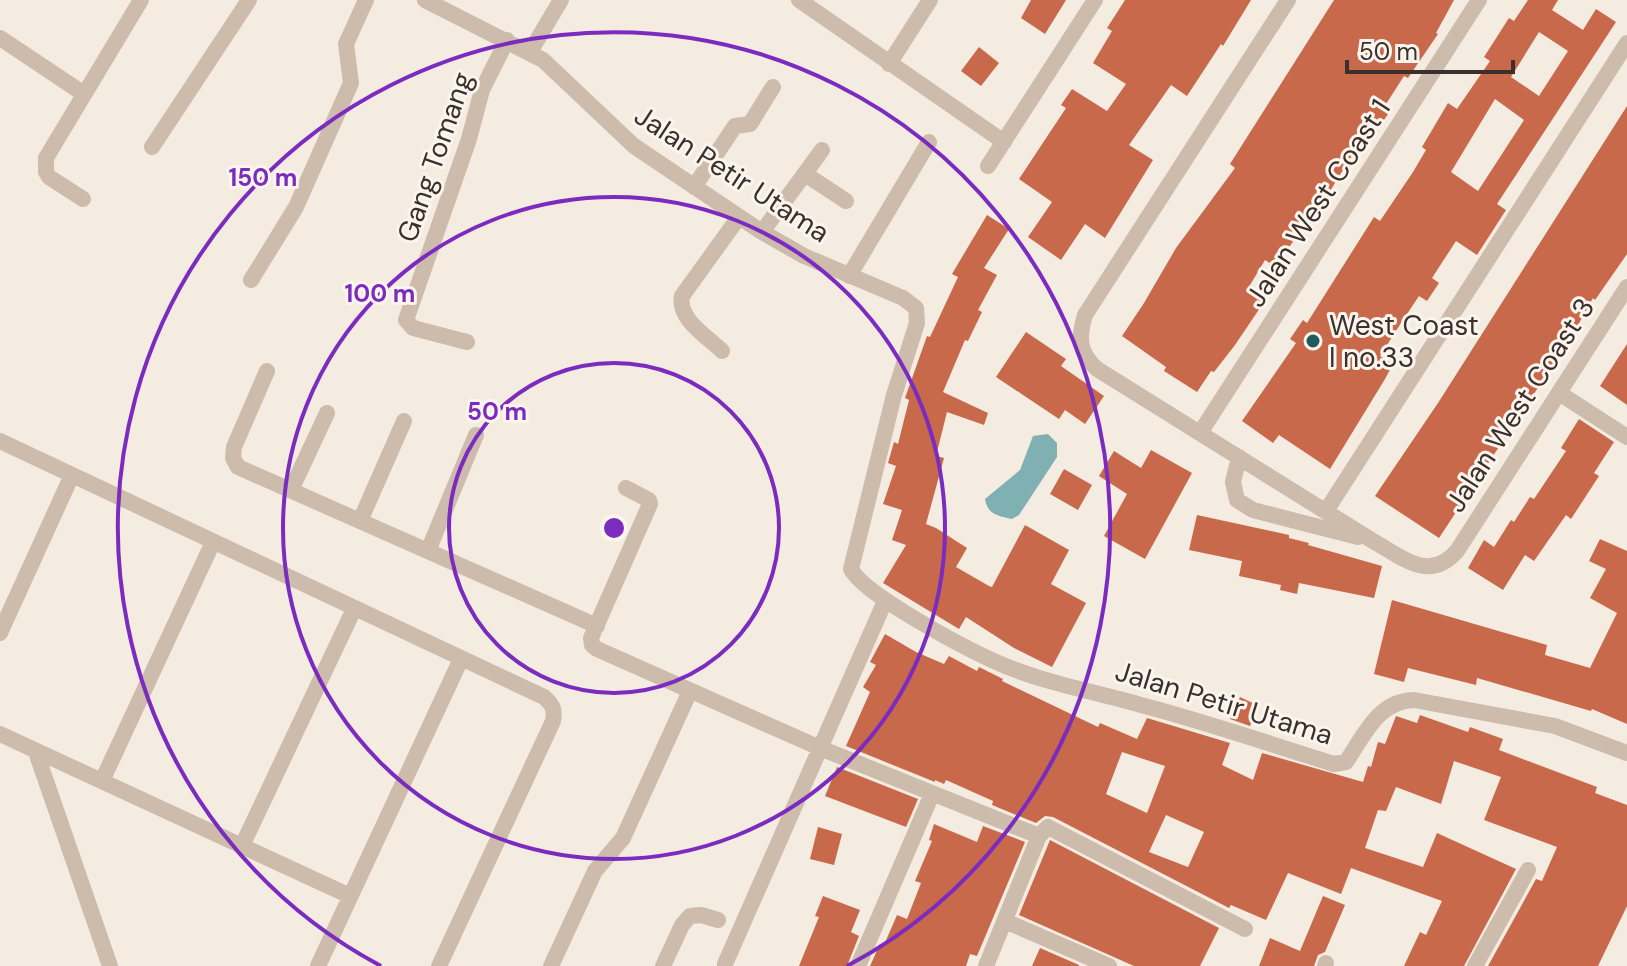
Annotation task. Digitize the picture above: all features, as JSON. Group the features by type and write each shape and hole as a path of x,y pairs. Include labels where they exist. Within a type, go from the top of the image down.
{"street":[{"path":"83,199 49,177 46,158 141,0"},
{"path":"152,147 249,0"},
{"path":"251,280 296,207 351,83 346,44 366,0"},
{"path":"530,52 561,0"},
{"path":"799,0 1004,142"},
{"path":"889,64 930,0"},
{"path":"988,166 1095,0"},
{"path":"1288,0 1085,315 1080,331 1081,346 1086,359 1097,369 1373,541"},
{"name":"Jalan West Coast 1","path":"1200,433 1479,0"},
{"name":"Jalan Petir Utama","path":"436,2 530,52 557,71 624,138 762,232 804,256 912,304 918,313 894,395 851,569 856,578 885,601 994,661 1024,672 1158,709 1334,764 1346,762 1384,708 1399,700 1414,700 1555,726 1626,748"},
{"path":"0,38 84,94"},
{"name":"Gang Tomang","path":"467,342 413,328 406,320 406,314 469,139 482,90 507,40"},
{"path":"1326,511 1627,43"},
{"path":"694,187 735,126 750,124 773,87"},
{"path":"849,276 929,142"},
{"path":"762,232 822,150"},
{"path":"805,174 846,201"},
{"path":"722,351 686,317 680,304 682,296 739,217"},
{"name":"Jalan West Coast 3","path":"1373,541 1417,565 1429,567 1440,565 1457,551 1627,287"},
{"path":"267,371 234,447 233,458 238,467 597,626"},
{"path":"1559,393 1627,437"},
{"path":"291,490 327,413"},
{"path":"360,521 404,421"},
{"path":"428,551 476,435"},
{"path":"0,441 544,697 552,704 553,721 439,966"},
{"path":"1239,457 1233,482 1237,500 1253,510 1373,541"},
{"path":"0,633 72,475"},
{"path":"626,488 649,500 650,504 591,638 592,645 820,748 1039,836"},
{"path":"102,781 213,542"},
{"path":"725,964 885,601"},
{"path":"242,846 354,609"},
{"path":"318,966 461,659"},
{"path":"551,966 595,871 623,838 690,691"},
{"path":"0,734 350,896"},
{"path":"36,752 110,966"},
{"path":"858,966 932,794"},
{"path":"986,966 1039,836 1048,827 1245,929"},
{"path":"1475,966 1528,870"},
{"path":"663,966 682,925 690,916 701,915 718,920"},
{"path":"1005,921 1109,966"}],"water":[{"path":"1048,434 1057,443 1057,457 1019,515 1012,519 994,514 985,499 1020,470 1033,436"}],"building":[{"path":"1031,0 1066,0 1045,34 1021,18"},
{"path":"1125,0 1251,0 1187,96 1171,85 1129,145 1153,160 1105,238 1085,224 1061,260 1028,237 1052,202 1019,179 1066,108 1061,105 1072,89 1107,111 1126,84 1093,63 1112,31 1107,28"},
{"path":"1334,0 1454,0 1438,34 1386,104 1392,108 1382,123 1375,118 1306,230 1302,228 1276,267 1265,260 1247,290 1264,302 1235,345 1197,392 1164,371 1166,367 1122,336 1176,248 1235,168 1230,164"},
{"path":"1528,0 1558,0 1552,10 1583,30 1596,9 1616,22 1497,204 1506,210 1477,255 1456,241 1432,278 1439,283 1427,301 1419,296 1401,323 1380,356 1393,364 1330,469 1279,435 1273,443 1242,421 1296,343 1290,339 1303,320 1307,323 1374,217 1380,221 1413,172 1426,150 1422,147 1448,103 1457,109 1490,61 1484,57 1509,18 1514,21","holes":["1539,32 1568,51 1539,96 1511,77","1495,99 1524,120 1478,191 1451,172"]},
{"path":"979,47 999,63 981,86 961,71"},
{"path":"1627,106 1627,254 1595,300 1593,298 1572,336 1439,538 1375,496 1438,403"},
{"path":"987,215 1009,229 984,268 997,275 978,310 982,312 968,341 965,340 943,392 988,413 984,425 947,412 936,456 944,458 926,524 967,548 956,567 992,587 1025,525 1069,550 1051,584 1086,603 1052,667 1014,648 966,617 959,629 883,583 906,545 892,540 902,510 883,504 896,466 888,463 894,442 898,444 909,400 905,398 927,336 930,337 958,277 952,274"},
{"path":"1026,332 1066,359 1061,366 1104,396 1085,424 1065,410 1059,419 996,377"},
{"path":"1627,344 1627,405 1600,386"},
{"path":"1579,419 1614,442 1594,473 1599,476 1571,519 1566,515 1534,561 1525,555 1503,590 1468,568 1484,540 1494,547 1530,497 1534,499 1566,451 1561,448"},
{"path":"1151,450 1192,473 1145,559 1104,536 1127,494 1099,476 1114,451 1141,468"},
{"path":"1064,469 1092,485 1078,510 1050,494"},
{"path":"1197,515 1289,535 1289,538 1308,545 1382,566 1374,598 1299,583 1297,594 1280,590 1281,585 1239,576 1242,561 1189,550"},
{"path":"1600,539 1627,551 1627,724 1592,709 1477,678 1476,685 1408,668 1404,682 1374,674 1392,600 1547,645 1545,655 1590,668 1617,613 1590,598 1606,569 1589,561"},
{"path":"885,634 944,664 949,656 977,671 979,667 1098,727 1100,723 1137,739 1147,718 1230,743 1222,765 1253,780 1262,753 1363,782 1378,742 1385,744 1396,716 1417,723 1420,715 1468,732 1470,727 1503,739 1499,750 1597,787 1595,793 1627,805 1627,906 1598,966 1488,966 1536,879 1542,881 1557,847 1484,820 1501,777 1454,761 1441,804 1396,787 1386,811 1378,810 1365,848 1423,867 1437,833 1516,869 1464,966 1404,966 1420,932 1426,935 1442,901 1351,868 1341,894 1288,873 1266,920 1231,905 1229,908 1053,817 1045,816 1036,823 992,805 993,801 946,780 944,784 935,782 846,746 870,692 863,687 876,665 870,662","holes":["1122,752 1165,766 1147,813 1106,794","1166,815 1204,832 1188,867 1149,852"]},
{"path":"1240,697 1259,706 1250,726 1230,719"},
{"path":"837,767 918,799 906,827 825,796"},
{"path":"934,824 977,842 983,826 1025,842 977,956 970,954 966,966 870,966 880,944 884,945 897,915 907,919 921,883 915,881 932,841 929,840"},
{"path":"818,827 842,834 834,865 810,859"},
{"path":"1050,840 1219,928 1200,966 1134,966 1019,915"},
{"path":"823,896 860,910 851,932 859,936 847,966 799,966 819,917 815,916"},
{"path":"1323,896 1345,905 1325,952 1318,955 1314,966 1259,966 1270,938 1300,951"},
{"path":"1040,948 1079,965 1079,966 1032,966"}],"place":[{"name":"West Coast I no.33","path":"1313,341"}]}
